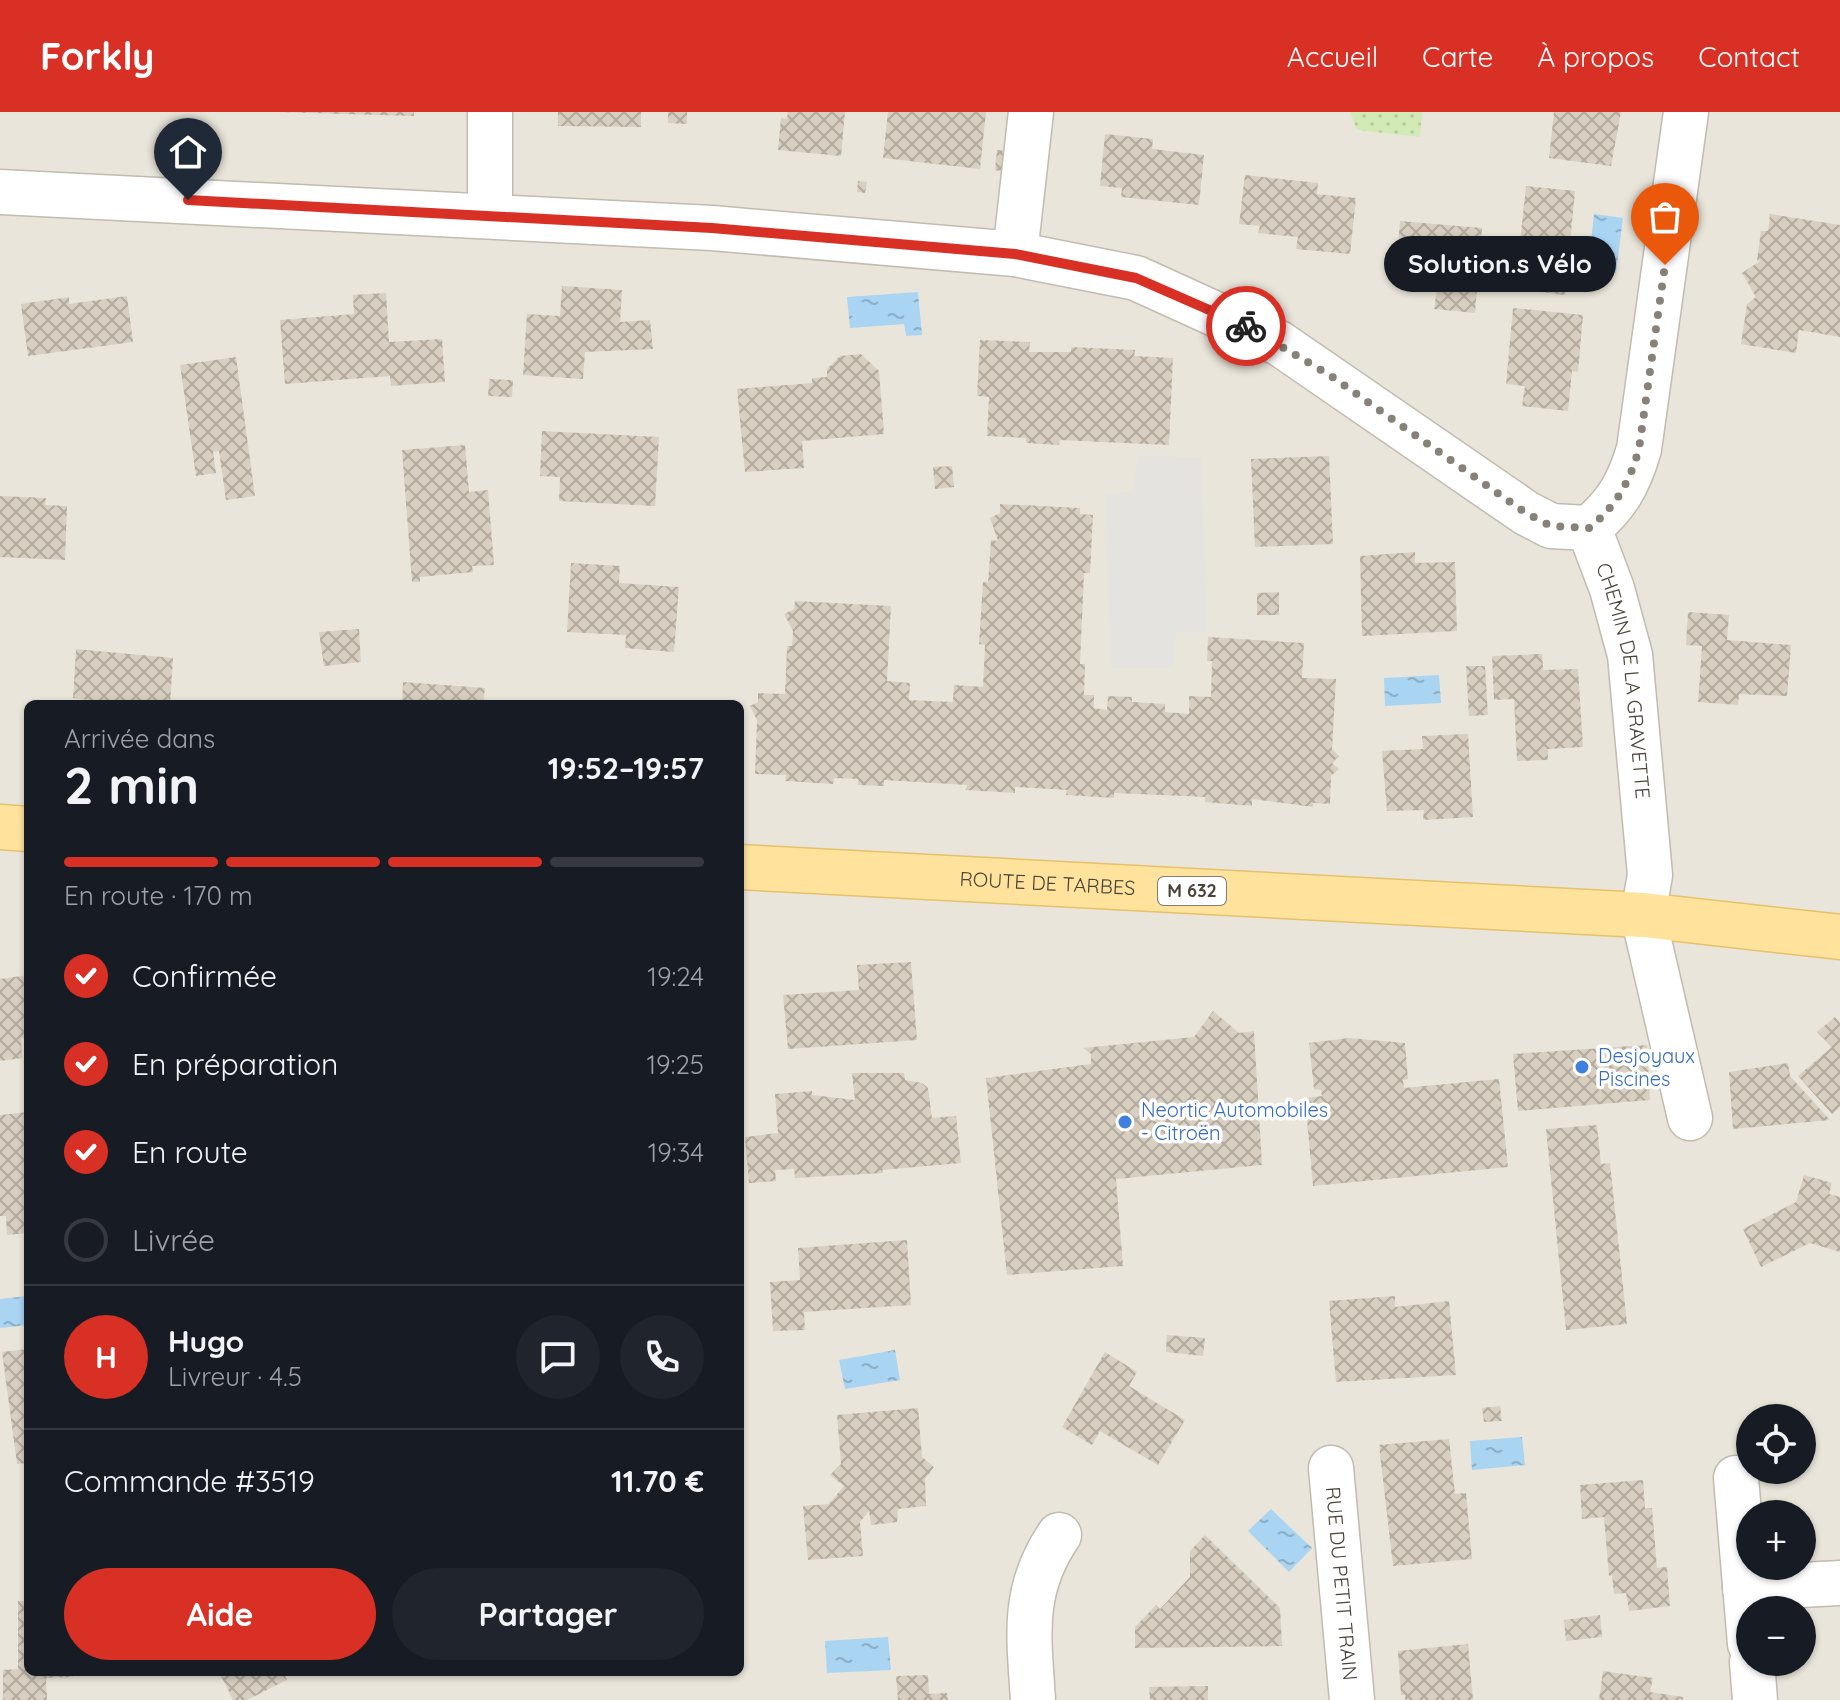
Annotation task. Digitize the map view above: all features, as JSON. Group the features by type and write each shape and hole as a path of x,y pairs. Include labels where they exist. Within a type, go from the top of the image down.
{"main road":[{"path":"0,827 24,829"},
{"name":"ROUTE DE TARBES","path":"744,867 1643,915 1840,937"},
{"name":"ROUTE DE TARBES","path":"1643,915 1840,911"}],"street":[{"path":"490,112 490,216"},
{"path":"1015,254 1031,112"},
{"path":"0,192 712,228 1015,254 1136,278 1235,321 1328,374 1526,513 1551,526 1589,528 1619,500 1630,479 1639,449 1686,112"},
{"name":"CHEMIN DE LA GRAVETTE","path":"1589,528 1630,655 1650,875 1643,915"},
{"path":"1643,915 1690,1118"},
{"name":"RUE DU PETIT TRAIN","path":"1331,1468 1352,1700"},
{"path":"1736,1484 1746,1596"},
{"path":"1033,1700 1028,1611 1040,1569 1059,1535"},
{"path":"1745,1588 1840,1583"},
{"path":"1753,1676 1755,1700"}],"shaded area":[{"path":"0,112 1840,112 1840,1700 0,1700"},
{"path":"1138,455 1201,458 1207,631 1176,633 1173,668 1111,668 1105,493 1133,492"}],"green space":[{"path":"1350,112 1422,112 1420,137 1357,130"}],"water":[{"path":"1594,214 1623,218 1616,273 1588,269"},
{"path":"918,292 922,335 906,336 904,324 850,328 847,297"},
{"path":"1439,675 1441,703 1385,706 1384,678"},
{"path":"24,1296 24,1325 0,1328 0,1299"},
{"path":"895,1350 900,1380 845,1389 839,1360"},
{"path":"1522,1437 1525,1465 1472,1470 1470,1441"},
{"path":"1271,1509 1312,1548 1289,1572 1248,1531"},
{"path":"888,1637 891,1670 827,1673 825,1641"}],"building":[{"path":"276,112 414,112 414,116"},
{"path":"558,112 641,112 641,127 558,126"},
{"path":"668,112 687,112 687,124 668,123"},
{"path":"788,112 845,112 841,156 778,150 781,118 787,119"},
{"path":"888,112 986,112 980,169 883,158"},
{"path":"1554,112 1621,112 1611,166 1549,158"},
{"path":"1105,134 1153,139 1152,149 1204,155 1199,205 1121,197 1122,188 1100,186"},
{"path":"997,150 1007,151 1005,172 995,170"},
{"path":"1245,175 1318,183 1317,194 1356,198 1350,254 1296,249 1298,237 1258,233 1260,226 1239,224"},
{"path":"858,181 867,182 865,193 857,192"},
{"path":"1526,186 1575,191 1565,295 1515,289"},
{"path":"1770,214 1840,225 1840,337 1799,330 1796,353 1741,344 1747,304 1756,297 1742,273 1760,261 1757,260 1761,231 1768,231"},
{"path":"1400,221 1482,228 1475,313 1434,309 1437,290 1395,286"},
{"path":"562,286 622,290 620,322 650,320 653,349 585,352 583,379 523,375 527,314 560,316"},
{"path":"386,293 389,342 442,339 445,382 391,386 390,376 285,384 280,320 354,314 353,295"},
{"path":"127,296 133,342 28,356 21,304 69,297 69,304"},
{"path":"1513,308 1583,315 1578,372 1572,371 1568,411 1522,406 1525,386 1506,384"},
{"path":"980,340 1030,342 1029,352 1071,352 1071,347 1135,350 1134,356 1173,358 1169,445 1060,440 1059,445 1026,443 1026,438 987,436 989,397 977,396"},
{"path":"861,354 879,371 884,434 802,441 804,468 745,472 737,389 812,383 812,378 827,377 827,369 840,356"},
{"path":"236,357 255,496 226,500 219,451 213,452 216,473 196,476 180,365"},
{"path":"489,379 513,380 512,397 488,396"},
{"path":"542,431 659,437 655,506 559,501 560,477 540,476"},
{"path":"465,445 469,492 488,490 494,565 472,566 473,572 420,577 420,582 412,582 402,450"},
{"path":"1329,456 1333,544 1255,547 1251,459"},
{"path":"952,466 954,487 935,489 933,467"},
{"path":"0,496 46,498 45,505 67,506 65,560 0,557"},
{"path":"1000,504 1080,508 1080,514 1093,515 1090,573 1084,573 1080,664 1085,664 1084,695 1094,695 1094,708 1107,710 1108,696 1132,697 1132,702 1165,704 1165,712 1189,714 1189,696 1211,697 1212,661 1207,661 1208,637 1304,643 1302,678 1336,679 1332,749 1339,756 1332,763 1339,769 1331,776 1330,804 1313,803 1313,807 1252,799 1252,806 1205,802 1205,797 1114,793 1114,798 1066,795 1067,790 1015,787 1015,793 966,790 967,785 884,780 884,786 858,785 858,779 834,778 833,784 785,781 786,775 755,774 757,720 750,706 758,702 758,693 785,694 787,646 792,646 793,631 784,614 794,609 795,601 891,606 887,681 910,683 909,700 953,702 954,685 983,687 985,645 979,644 983,582 988,583 991,540 998,541 990,518 1000,513"},
{"path":"1415,552 1415,563 1455,562 1457,631 1362,636 1360,556"},
{"path":"571,563 620,566 619,583 679,587 674,652 625,648 626,635 567,632"},
{"path":"1279,592 1279,615 1257,615 1257,593"},
{"path":"1688,612 1729,615 1727,640 1791,645 1787,696 1739,694 1738,705 1698,702 1702,646 1686,645"},
{"path":"359,629 361,662 324,666 319,632"},
{"path":"76,649 173,658 170,700 73,698"},
{"path":"1542,654 1543,670 1578,669 1583,747 1548,749 1548,760 1517,761 1514,699 1494,700 1492,656"},
{"path":"1466,666 1485,666 1488,715 1469,716"},
{"path":"403,682 485,688 484,700 402,700"},
{"path":"1468,734 1473,817 1423,820 1424,810 1387,811 1382,751 1423,749 1422,736"},
{"path":"911,962 917,1040 788,1049 783,995 859,990 857,965"},
{"path":"24,976 22,1058 0,1061 0,979"},
{"name":"Neortic Automobiles - Citroën","path":"1213,1011 1239,1033 1254,1031 1262,1165 1116,1179 1123,1266 1007,1275 986,1078 1091,1064 1091,1054 1083,1048 1194,1037"},
{"path":"1835,1017 1840,1023 1840,1107 1832,1114 1798,1076 1832,1047 1817,1032"},
{"path":"1349,1038 1405,1043 1408,1079 1403,1080 1404,1088 1499,1079 1508,1167 1313,1186 1305,1098 1322,1096 1321,1090 1314,1089 1309,1043"},
{"path":"1647,1045 1650,1100 1518,1111 1513,1054"},
{"path":"1788,1063 1790,1076 1830,1120 1733,1129 1729,1072"},
{"path":"852,1073 904,1073 905,1080 922,1083 928,1088 932,1118 956,1116 961,1163 882,1170 883,1173 795,1178 794,1169 775,1170 776,1181 749,1183 745,1137 778,1133 775,1094 812,1091 812,1095 855,1100"},
{"path":"24,1112 24,1233 7,1235 6,1216 0,1216 0,1115"},
{"path":"1597,1125 1601,1164 1610,1163 1627,1324 1566,1330 1546,1129"},
{"path":"1804,1175 1832,1183 1829,1194 1840,1197 1840,1252 1810,1243 1761,1267 1743,1229 1796,1202"},
{"path":"907,1240 911,1305 804,1312 805,1330 773,1331 770,1282 800,1280 798,1248"},
{"path":"1395,1296 1395,1307 1449,1301 1456,1375 1336,1382 1329,1301"},
{"path":"1167,1335 1205,1338 1203,1356 1166,1352"},
{"path":"24,1349 24,1463 17,1464 2,1352"},
{"path":"1105,1352 1137,1372 1129,1386 1185,1420 1158,1465 1100,1431 1092,1445 1062,1427"},
{"path":"1500,1406 1502,1421 1484,1422 1482,1408"},
{"path":"918,1408 922,1457 934,1467 925,1479 926,1506 898,1509 897,1522 871,1525 869,1511 860,1522 863,1556 808,1560 803,1506 829,1504 844,1486 830,1475 841,1464 837,1415"},
{"path":"1449,1439 1455,1494 1466,1493 1472,1559 1393,1566 1379,1445"},
{"path":"1643,1480 1645,1508 1652,1508 1657,1568 1667,1567 1670,1606 1629,1611 1626,1593 1614,1594 1612,1575 1609,1576 1604,1517 1582,1519 1580,1485"},
{"path":"1205,1535 1280,1608 1282,1646 1135,1648 1135,1627 1156,1605 1160,1609 1190,1577 1190,1551"},
{"path":"18,1601 24,1601 24,1676 73,1677 46,1678 47,1700 3,1700 3,1670 18,1669"},
{"path":"1600,1615 1602,1637 1566,1641 1564,1620"},
{"path":"1468,1644 1473,1700 1405,1700 1405,1695 1401,1695 1398,1651"},
{"path":"1603,1671 1653,1678 1650,1692 1683,1697 1683,1700 1599,1700"},
{"path":"928,1675 929,1694 947,1693 948,1700 898,1700 896,1676"},
{"path":"221,1676 285,1676 287,1680 247,1700 233,1700"},
{"path":"1208,1686 1208,1700 1150,1700 1149,1687"}],"way so far":[{"path":"1246,326 1328,374 1526,513 1551,526 1589,528 1619,500 1630,479 1639,449 1665,265"}],"place":[{"name":"Solution.s Vélo","path":"1665,265"},
{"name":"Desjoyaux Piscines","path":"1582,1067"},
{"name":"Neortic Automobiles - Citroën","path":"1125,1122"}],"route":[{"path":"188,200 712,228 1015,254 1136,278 1246,326"}]}
